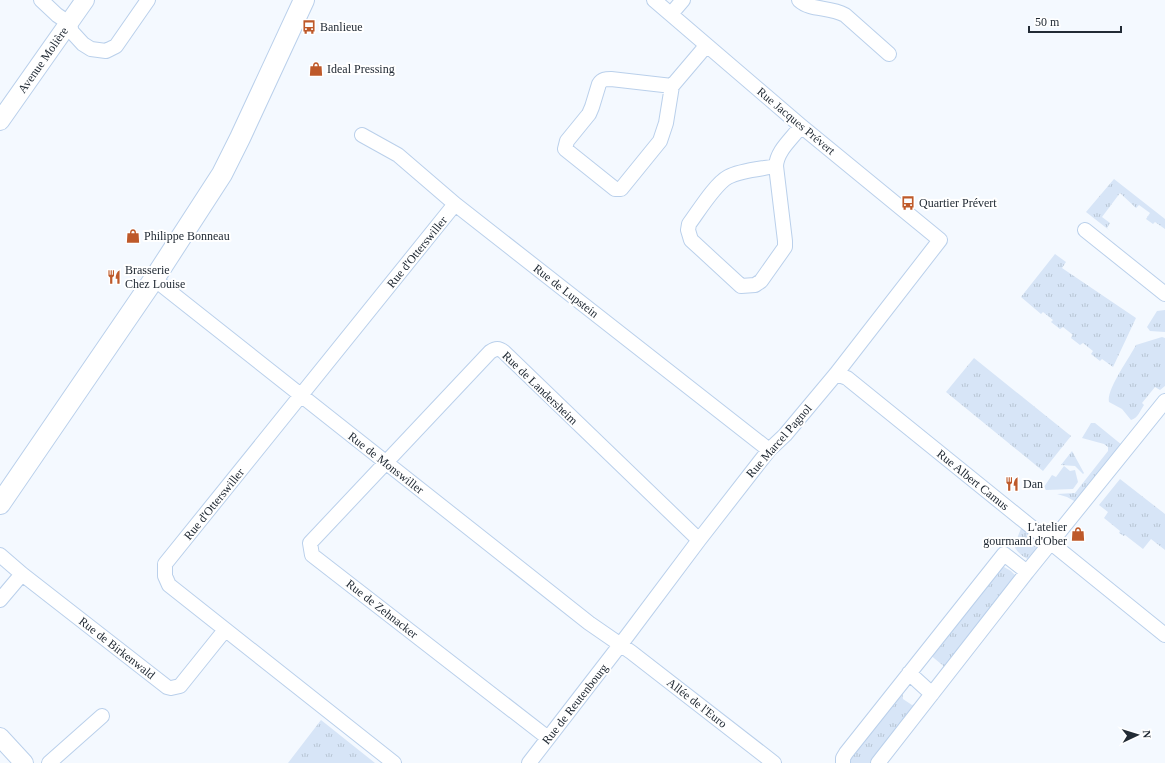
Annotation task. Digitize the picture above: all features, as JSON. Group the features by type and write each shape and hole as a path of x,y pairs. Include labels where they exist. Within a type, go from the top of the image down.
{"main road":[{"path":"0,504 154,279 222,174 304,0"}],"street":[{"path":"41,0 57,15 69,23 72,32 83,44 90,49 106,51 116,46 148,0"},
{"name":"Avenue Molière","path":"0,121 85,0"},
{"name":"Rue Jacques Prévert","path":"654,0 800,126 940,240"},
{"path":"671,14 683,0"},
{"path":"799,0 811,6 837,10 845,15 889,54"},
{"path":"672,86 611,78 601,81 589,114 567,141 565,148 615,189 618,190 624,188 660,141 666,123 672,86 706,46"},
{"path":"776,166 737,174 726,178 716,187 689,224 688,230 691,240 741,286 755,285 761,281 785,247 776,159 800,126"},
{"name":"Rue de Lupstein","path":"362,135 398,155 455,204 770,450"},
{"name":"Rue d'Otterswiller","path":"394,763 169,585 165,576 165,564 455,204"},
{"path":"1085,230 1165,294"},
{"name":"Rue Marcel Pagnol","path":"620,644 698,540 770,450 785,435 836,374 940,240"},
{"name":"Rue de Monswiller","path":"154,279 589,623 620,644"},
{"name":"Rue de Landersheim","path":"385,463 490,352 500,349 698,540"},
{"name":"Rue Albert Camus","path":"836,374 847,378 1165,635"},
{"path":"878,763 1027,572 1165,401"},
{"name":"Rue de Zehnacker","path":"385,463 310,542 312,555 548,738"},
{"path":"843,763 843,758 846,753 1004,554 1027,572"},
{"name":"Rue de Birkenwald","path":"0,555 22,574 167,687 171,688 180,686 226,630"},
{"path":"0,600 22,574"},
{"name":"Rue de Reutenbourg","path":"529,763 620,644"},
{"name":"Allée de l'Euro","path":"620,644 774,763"},
{"path":"909,674 932,694"},
{"path":"49,763 102,716"},
{"path":"0,737 24,763"}],"green space":[{"path":"1114,179 1165,219 1165,229 1155,222 1153,224 1146,219 1150,213 1139,205 1136,208 1120,193 1102,217 1110,223 1107,228 1109,230 1086,212"},
{"path":"1055,254 1066,262 1062,268 1136,318 1113,367 1102,359 1100,361 1091,354 1093,351 1083,343 1080,345 1071,338 1073,335 1063,327 1060,329 1051,322 1053,320 1043,312 1041,314 1021,297"},
{"path":"1165,310 1165,332 1150,331 1147,327 1157,311"},
{"path":"1162,337 1165,338 1165,386 1160,390 1155,387 1142,403 1144,405 1139,414 1131,420 1122,409 1109,402 1111,390 1136,345"},
{"path":"974,358 1071,436 1043,471 946,392"},
{"path":"1091,423 1095,423 1122,445 1076,502 1057,494 1075,493 1108,451 1108,447 1104,444 1082,438"},
{"path":"1072,451 1084,473 1083,474 1075,466 1061,465"},
{"path":"1064,466 1070,471 1075,470 1078,482 1073,489 1046,490 1044,487 1052,475 1056,477"},
{"path":"1120,479 1165,514 1165,550 1151,539 1143,549 1125,535 1124,536 1119,533 1120,531 1104,518 1108,512 1099,505"},
{"path":"1022,526 1035,538 1025,539 1025,544 1043,546 1031,560 1021,555 1014,546"},
{"path":"1004,567 1016,576 946,668 929,654 999,569"},
{"path":"902,690 903,699 912,705 919,703 873,763 848,763 849,754"},
{"path":"321,720 375,763 288,763"}],"place":[{"name":"Banlieue","path":"309,27"},
{"name":"Ideal Pressing","path":"316,69"},
{"name":"Quartier Prévert","path":"908,203"},
{"name":"Philippe Bonneau","path":"133,236"},
{"name":"Brasserie Chez Louise","path":"114,277"},
{"name":"Dan","path":"1012,484"},
{"name":"L'atelier gourmand d'Ober","path":"1078,534"}]}
